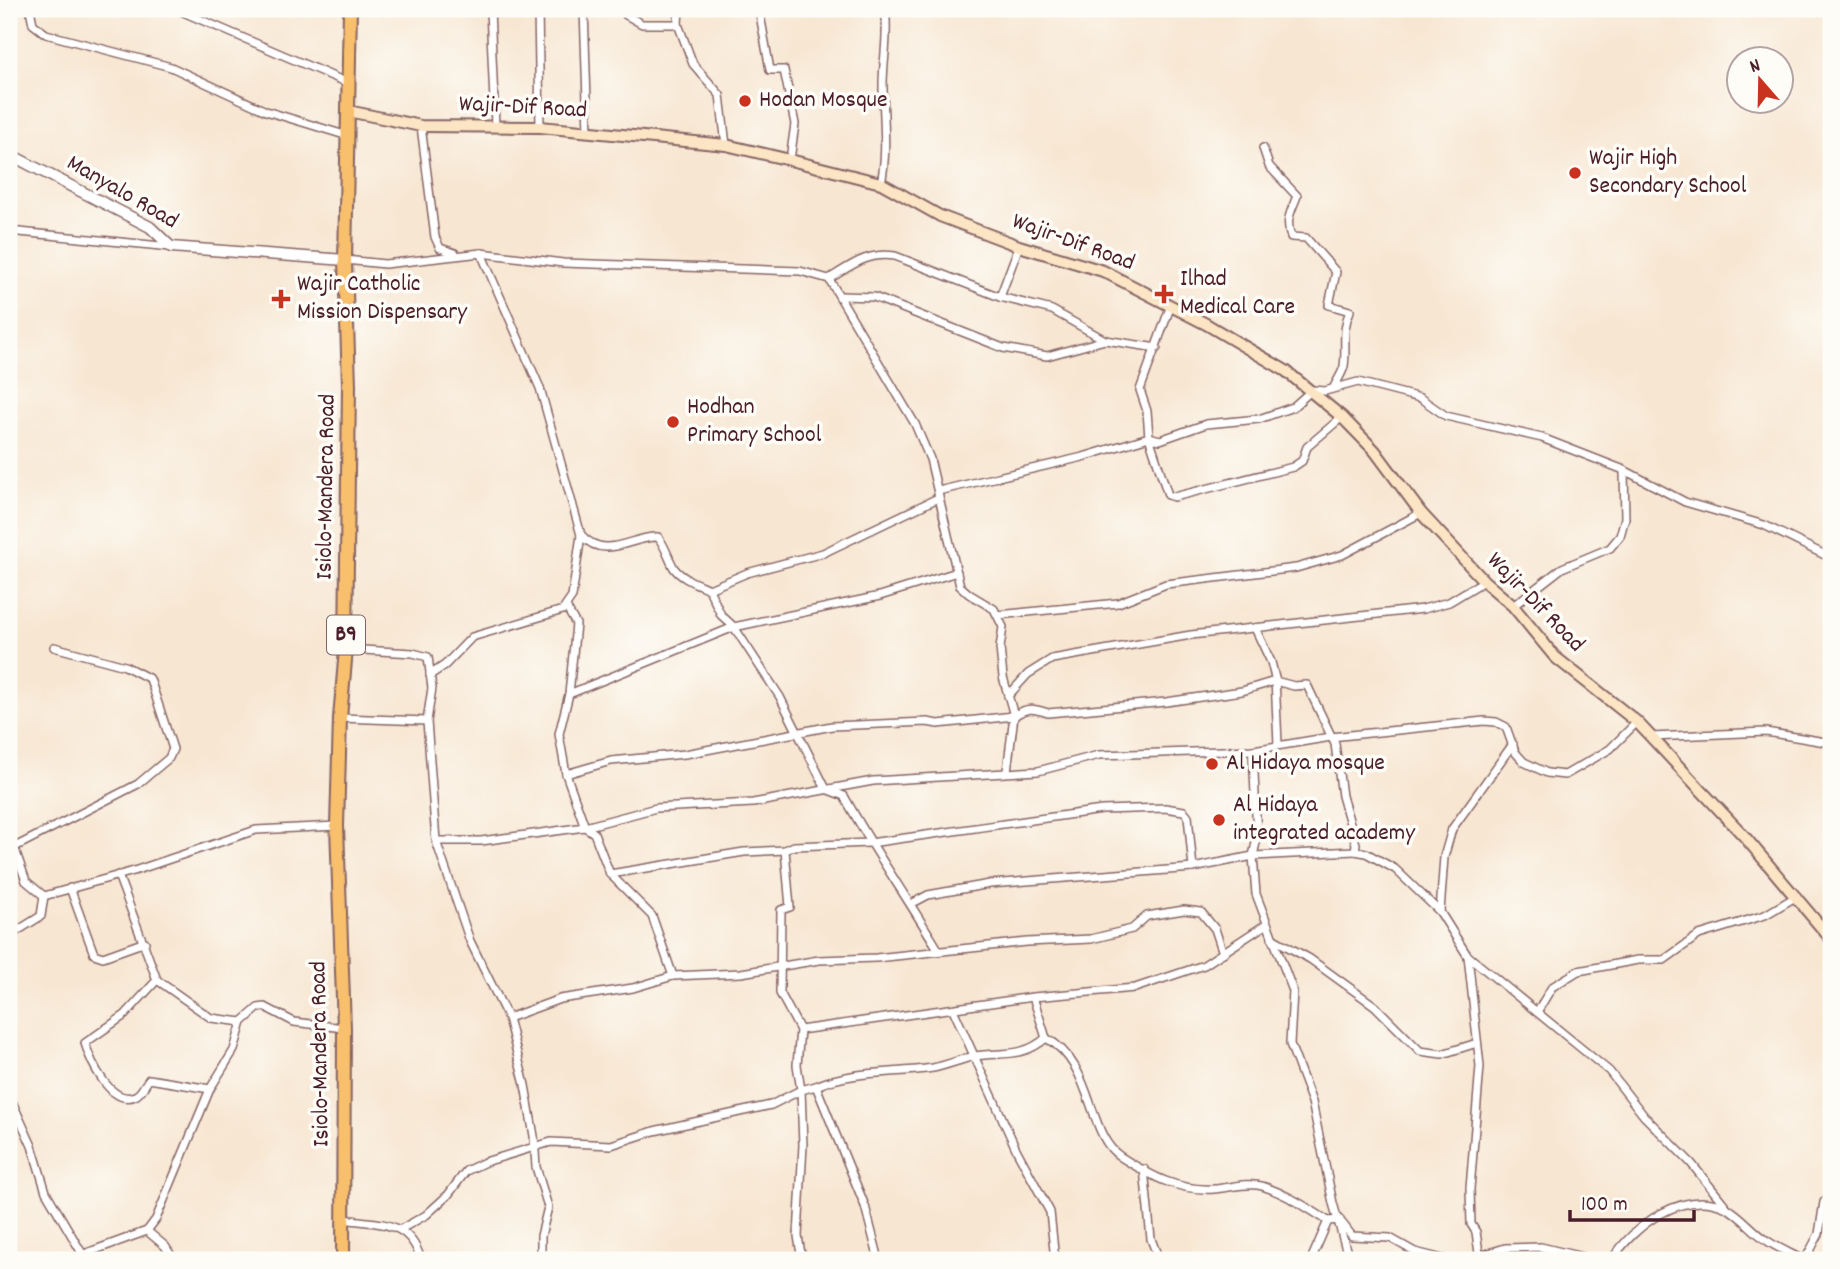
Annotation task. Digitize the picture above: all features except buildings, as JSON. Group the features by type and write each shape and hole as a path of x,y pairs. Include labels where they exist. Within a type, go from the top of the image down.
{"highway":[{"name":"Isiolo-Mandera Road","path":"343,1260 344,1028 337,826 340,718 346,649 349,385 345,260 350,9"}],"main road":[{"name":"Wajir-Dif Road","path":"348,111 421,126 540,127 726,145 881,184 940,216 1019,246 1103,271 1255,351 1312,390 1342,417 1374,451 1422,513 1484,581 1513,607 1555,657 1637,722 1797,897 1831,939"}],"street":[{"path":"30,9 33,24 46,34 171,67 267,111 348,136"},
{"path":"176,9 348,83"},
{"path":"490,9 495,125"},
{"path":"538,9 540,127"},
{"path":"584,9 588,132"},
{"path":"626,9 626,15 642,24 678,24"},
{"path":"679,9 678,24 693,64 720,95 726,145"},
{"path":"759,9 770,70 784,70 795,124 790,160"},
{"path":"881,184 886,163 883,86 887,21 885,9"},
{"path":"421,126 435,237 440,247 455,254"},
{"path":"1263,148 1269,166 1297,196 1289,212 1287,225 1291,237 1306,238 1326,259 1336,272 1329,305 1350,311 1342,330 1345,342 1344,366 1334,387"},
{"name":"Manyalo Road","path":"9,154 150,227 172,247 345,260"},
{"path":"9,231 172,247"},
{"path":"1000,297 1019,246"},
{"path":"430,675 446,665 472,637 557,613 566,607 572,597 581,535 540,388 481,253"},
{"path":"345,260 385,264 481,253 564,263 800,271 829,279 842,296 915,424 930,459 960,586 989,606 998,615 1003,627 1000,648 1014,716 1007,771"},
{"path":"829,279 866,256 895,256 1000,297 1052,310 1105,340 1157,348"},
{"path":"842,296 874,298 1003,348 1047,356 1105,340"},
{"path":"1171,305 1140,390 1147,411 1149,437 1168,495 1174,497 1293,467 1302,461 1307,447 1342,417"},
{"path":"709,589 747,573 824,553 938,494 1149,437 1160,440 1206,424 1259,419 1293,407 1312,390 1325,391 1358,382 1420,398 1446,416 1542,438 1624,470 1685,502 1764,526 1831,558"},
{"path":"1513,607 1562,568 1609,548 1620,536 1625,519 1624,470"},
{"path":"998,615 1118,603 1166,584 1296,568 1342,555 1422,513"},
{"path":"581,535 592,542 613,547 629,546 646,536 658,537 666,547 674,568 692,582 709,589 722,615 734,627 780,697 826,789 844,796 870,843 889,867 939,951"},
{"path":"569,694 734,627 880,596 957,572"},
{"path":"1008,696 1028,674 1052,659 1191,635 1423,609 1449,603 1484,581"},
{"path":"566,607 576,624 569,694 559,734 566,774 585,827 594,833 610,874 652,916 673,976"},
{"path":"1255,628 1271,662 1275,681 1278,744"},
{"path":"44,896 26,881 11,848 138,785 169,758 173,749 150,680 125,666 54,647"},
{"path":"346,649 413,653 428,657 432,688 427,721 436,841 470,941 508,1018 525,1085 534,1136 533,1145 548,1207 541,1236 541,1260"},
{"path":"566,774 611,761 685,754 832,726 927,722 938,724 1014,716 1024,709 1033,708 1048,713 1166,702 1242,691 1275,681 1307,685 1331,737 1355,851"},
{"path":"340,718 427,721"},
{"path":"436,841 481,841 585,827 656,808 753,803 873,781 1038,771 1099,755 1253,750 1331,737 1496,722 1506,727 1515,752 1524,762 1547,773 1565,775 1610,749 1637,722"},
{"path":"1650,737 1766,732 1831,743"},
{"path":"1440,912 1444,857 1452,829 1513,744"},
{"path":"1253,750 1257,838 1253,856 1256,894 1265,925 1293,991 1290,1044 1312,1102 1333,1203 1340,1220 1349,1260"},
{"path":"610,874 744,852 785,850 794,846 870,843 1102,810 1165,808 1184,811 1188,816 1193,868"},
{"path":"44,896 256,830 337,826"},
{"path":"785,850 790,907 781,910 780,993 800,1030 797,1065 801,1090 803,1145 798,1236 802,1260"},
{"path":"911,904 928,895 990,884 1193,868 1253,856 1355,851 1366,853 1395,869 1440,912 1467,955 1555,1030 1609,1071 1644,1116 1691,1163 1728,1209 1769,1242 1804,1260 1819,1234 1824,1202 1831,1195"},
{"path":"118,875 157,980 211,1018 242,1022"},
{"path":"70,888 94,954 103,957 145,942"},
{"path":"9,936 41,916 44,896"},
{"path":"1537,1012 1552,987 1578,971 1638,960 1664,960 1699,934 1765,915 1797,897"},
{"path":"508,1018 560,999 633,988 673,976 782,968 819,960 876,958 1027,942 1091,939 1132,929 1147,916 1184,910 1200,912 1215,929 1223,953"},
{"path":"800,1030 1033,997 1135,988 1204,965 1265,925"},
{"path":"1271,938 1310,959 1375,1006 1420,1051 1442,1055 1477,1043"},
{"path":"1467,955 1480,1066 1469,1189 1471,1224 1476,1232 1481,1260"},
{"path":"157,980 125,1015 85,1043 95,1068 114,1092 131,1098 139,1095 149,1079 210,1089"},
{"path":"1033,997 1046,1038 1059,1045 1074,1061 1113,1150 1163,1182 1189,1189 1260,1185 1328,1221 1340,1220"},
{"path":"9,1095 32,1146 46,1192 85,1257 147,1231 161,1209 210,1089 234,1050 242,1022 258,1008 265,1007 294,1022 344,1028"},
{"path":"953,1009 1017,1151 1050,1212 1055,1260"},
{"path":"401,1229 426,1214 448,1195 466,1171 533,1145 551,1142 611,1146 654,1131 771,1105 801,1090 888,1069 932,1068 975,1056 1017,1055 1033,1049 1046,1038"},
{"path":"816,1086 865,1206 879,1260"},
{"path":"1144,1169 1151,1239 1159,1260"},
{"path":"1612,1260 1633,1234 1674,1207 1694,1202 1728,1209"},
{"path":"344,1219 401,1229 411,1236 421,1260"},
{"path":"1340,1220 1352,1236 1390,1238 1415,1252 1447,1260"},
{"path":"1311,1260 1328,1221"},
{"path":"147,1231 165,1246 174,1260"},
{"path":"1481,1260 1486,1254 1523,1246 1562,1250 1595,1260"}],"place":[{"name":"Hodan Mosque","path":"745,101"},
{"name":"Wajir High Secondary School","path":"1575,173"},
{"name":"Ilhad Medical Care","path":"1164,294"},
{"name":"Wajir Catholic Mission Dispensary","path":"281,299"},
{"name":"Hodhan Primary School","path":"673,422"},
{"name":"Al Hidaya mosque","path":"1212,764"},
{"name":"Al Hidaya integrated academy","path":"1219,820"}]}
